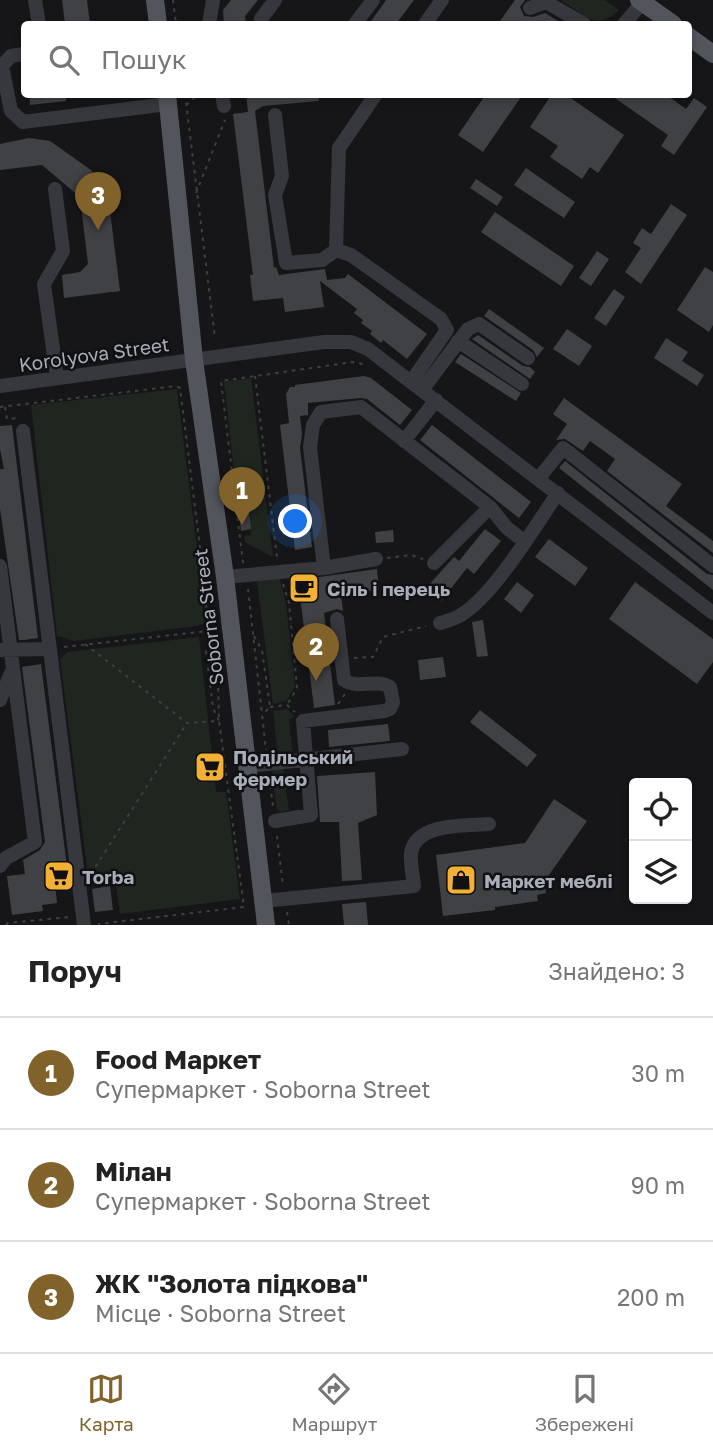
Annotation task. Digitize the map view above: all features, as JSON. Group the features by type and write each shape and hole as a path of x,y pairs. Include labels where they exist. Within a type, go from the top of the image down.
{"main road":[{"path":"155,0 158,21"},
{"path":"640,1 669,21"},
{"path":"692,39 713,54"},
{"name":"Soborna Street","path":"173,101 194,360 225,577 264,901 263,925"}],"street":[{"path":"34,0 38,21"},
{"path":"210,21 213,0"},
{"path":"261,21 275,0"},
{"path":"357,21 373,0"},
{"path":"427,21 442,0"},
{"path":"626,21 640,1"},
{"path":"530,8 546,2 579,21"},
{"path":"21,54 11,56 2,66 11,111 23,122"},
{"path":"336,250 339,148 373,98"},
{"path":"0,121 23,122 173,101"},
{"path":"275,114 282,176 275,195 286,263 322,260 336,250"},
{"path":"55,189 63,251 44,284 57,378"},
{"path":"336,250 351,255 441,319 447,330 417,386"},
{"path":"417,386 468,329 480,324 528,358"},
{"path":"458,341 522,384"},
{"name":"Korolyova Street","path":"0,386 324,342 351,342 368,349 713,613"},
{"path":"404,441 436,400"},
{"path":"324,568 310,447 313,425 321,412 361,407 490,507 507,528 525,542"},
{"path":"23,430 83,920"},
{"path":"539,478 563,449 713,566"},
{"path":"440,623 460,616 489,588 525,542 558,492"},
{"path":"433,563 490,507"},
{"path":"225,577 324,568 376,559"},
{"path":"0,566 5,650 13,668 35,842 2,859"},
{"path":"275,821 311,815 303,721 384,711 390,709 393,702 390,687 385,684 352,685 344,680 337,619"},
{"path":"5,650 49,649"},
{"path":"0,700 13,668"},
{"path":"248,766 402,749"},
{"path":"264,901 414,886 411,851 431,829 489,824"}],"path":[{"path":"173,0 176,21"},
{"path":"173,101 195,194 215,338"},
{"path":"195,194 222,132 226,117 223,101"},
{"path":"289,925 221,381 353,362 368,365"},
{"path":"255,375 280,571 289,603 297,688 287,705"},
{"path":"0,407 176,386 180,388 204,579 209,643 218,680 219,721 244,907 95,924 83,920 6,925"},
{"path":"5,407 7,419"},
{"path":"376,559 411,555 433,563"},
{"path":"341,658 373,657 383,636 440,623"},
{"path":"49,649 208,631"},
{"path":"254,635 262,650 270,707 264,713"},
{"path":"209,643 206,652 213,708 219,721"},
{"path":"85,644 187,723 219,721"},
{"path":"79,892 187,723"}],"shaded area":[{"path":"561,0 605,0 619,10 603,20 590,19"},
{"path":"251,378 273,557 246,543 244,536 251,535 249,511 241,512 238,506 224,382"},
{"path":"177,389 204,623 74,641 57,636 31,405"},
{"path":"279,576 286,603 295,687 286,701 273,704 257,582 260,578"},
{"path":"199,637 216,792 226,792 240,899 120,914 115,878 89,882 60,659 67,652"},
{"path":"287,709 295,717 289,719 293,757 278,756 273,711"},
{"path":"283,767 289,810 280,812 277,809 272,773 274,769"}],"building":[{"path":"62,0 87,0 90,21 65,21"},
{"path":"231,0 258,0 245,16 246,21 224,21 223,10"},
{"path":"386,0 414,0 398,21 371,21"},
{"path":"515,0 525,0 520,7 524,16 533,17 545,13 558,21 500,21"},
{"path":"29,98 66,98 66,101 30,105"},
{"path":"246,98 319,98 319,101 263,106 255,111 274,268 276,267 279,275 325,269 327,280 345,278 348,274 427,334 407,359 383,340 381,343 370,334 372,331 361,323 363,320 354,313 357,309 320,281 324,307 285,312 283,298 253,301 250,275 253,275 233,114 248,112"},
{"path":"483,98 520,98 483,152 458,135"},
{"path":"549,98 571,98 624,135 598,173 590,167 582,179 550,157 558,146 530,127"},
{"path":"615,98 671,98 686,109 694,98 707,107 674,155 661,146 668,135"},
{"path":"29,138 50,141 91,170 108,195 120,291 64,298 62,275 80,272 88,264 80,197 42,165 0,170 0,144"},
{"path":"526,168 575,202 564,218 514,185"},
{"path":"476,179 503,197 497,206 470,188"},
{"path":"671,204 687,215 641,284 625,272 641,248 633,243 642,228 651,234"},
{"path":"495,212 574,266 561,286 481,232"},
{"path":"597,251 609,259 591,286 579,278"},
{"path":"705,267 713,272 713,325 709,332 677,310"},
{"path":"614,289 625,297 606,326 594,318"},
{"path":"489,309 544,348 537,357 533,350 484,316"},
{"path":"567,329 592,346 579,366 553,349"},
{"path":"478,335 523,366 530,367 535,372 530,379 472,339"},
{"path":"666,338 688,352 682,361 704,375 697,386 654,358"},
{"path":"461,354 521,393 516,401 455,362"},
{"path":"364,376 371,378 412,410 400,425 367,399 308,403 308,415 300,416 300,448 312,547 295,550 280,425 289,423 286,394 290,387 295,385"},
{"path":"564,398 682,484 666,506 713,541 713,553 607,471 615,459 590,441 583,451 565,439 556,440 567,424 553,414"},
{"path":"12,425 38,638 24,640 19,640 0,509 0,469 4,469 0,449 0,426"},
{"path":"432,425 531,502 519,518 420,440"},
{"path":"565,461 707,574 713,575 713,590 559,468"},
{"path":"249,511 251,529 241,531 239,512"},
{"path":"485,529 501,541 474,574 467,568 441,601 426,588 454,557 459,561"},
{"path":"393,530 394,542 376,543 375,532"},
{"path":"549,539 588,568 575,586 535,557"},
{"path":"377,569 379,590 341,594 343,611 337,609 324,613 335,705 314,708 298,580"},
{"path":"517,582 534,595 521,613 504,599"},
{"path":"635,582 713,639 713,662 697,684 609,619"},
{"path":"483,620 488,656 477,657 472,622"},
{"path":"443,657 446,677 420,680 418,660"},
{"path":"41,664 69,882 55,884 57,903 42,905 43,911 12,915 7,876 25,874 23,860 40,850 45,842 22,667"},
{"path":"480,710 537,755 527,767 470,722"},
{"path":"388,724 390,741 329,747 328,730"},
{"path":"375,772 377,815 358,823 362,880 342,881 339,822 320,822 317,776"},
{"path":"554,799 587,821 544,882 546,893 537,895 538,901 495,907 495,910 443,916 436,855 525,843"},
{"path":"110,886 113,910 95,912 92,889"},
{"path":"366,902 368,925 344,925 342,904"}],"place":[{"name":"ЖК \"Золота підкова\"","path":"98,230"},
{"name":"Food Маркет","path":"242,525"},
{"name":"Сіль і перець","path":"304,588"},
{"name":"Мілан","path":"316,681"},
{"name":"Подільський фермер","path":"210,767"},
{"name":"Torba","path":"59,876"},
{"name":"Маркет меблі","path":"461,880"}]}
